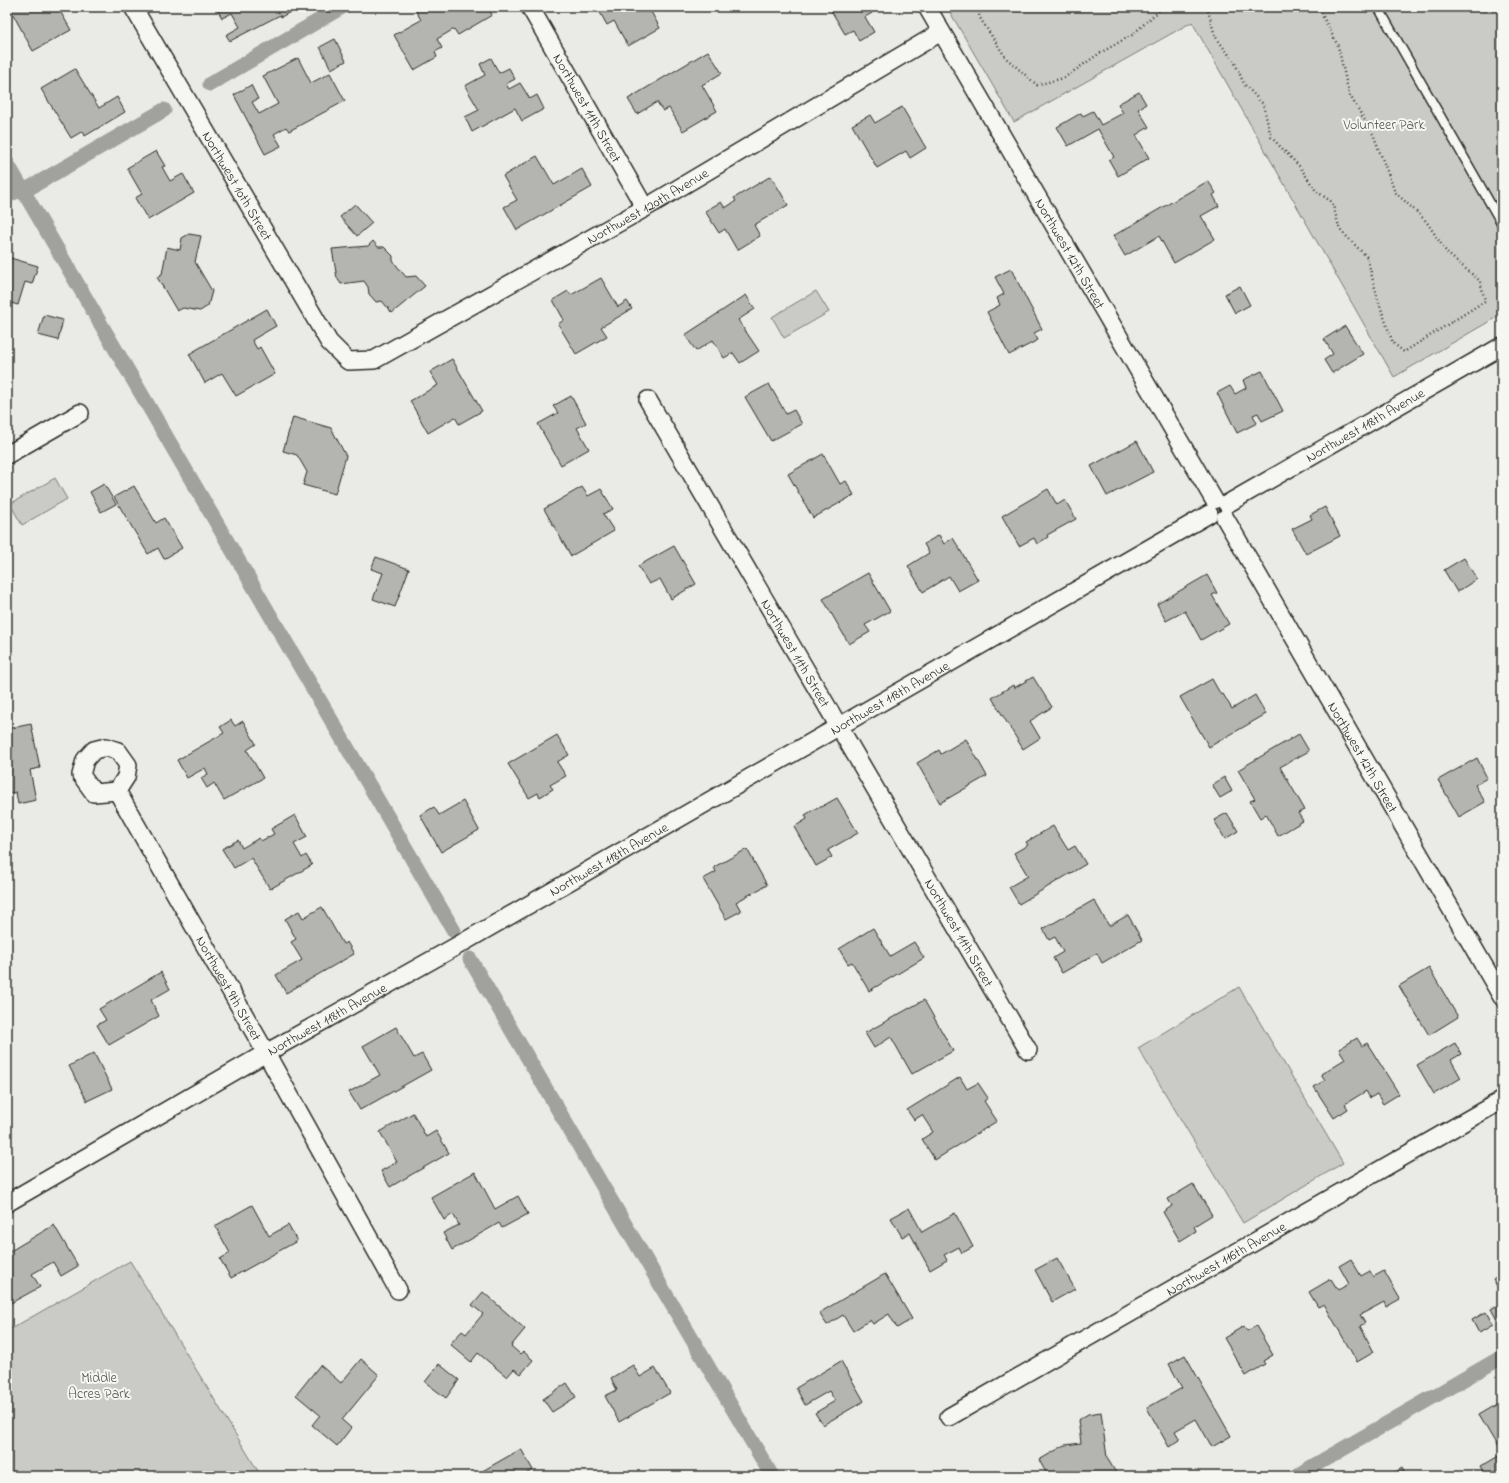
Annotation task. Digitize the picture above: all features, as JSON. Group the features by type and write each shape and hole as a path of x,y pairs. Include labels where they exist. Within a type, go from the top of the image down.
{"street":[{"name":"Northwest 10th Street","path":"133,7 329,342 348,361"},
{"name":"Northwest 11th Street","path":"530,7 645,208"},
{"name":"Northwest 12th Street","path":"927,7 1502,997"},
{"name":"Northwest 120th Avenue","path":"348,361 374,360 645,208 941,32"},
{"name":"Northwest 118th Avenue","path":"7,1203 266,1053 455,947 1502,346"},
{"name":"Northwest 11th Street","path":"648,400 1028,1050"},
{"path":"7,455 80,413"},
{"name":"Northwest 9th Street","path":"117,791 266,1053 398,1290"},
{"name":"Northwest 116th Avenue","path":"949,1416 1502,1100"}],"lane":[{"path":"1378,7 1502,224"}],"path":[{"path":"977,7 980,18 1006,58 1037,85 1064,78 1100,53 1132,35 1163,7"},
{"path":"1207,7 1215,36 1235,63 1244,84 1263,104 1271,137 1300,167 1316,191 1332,202 1340,230 1367,257 1378,300 1393,343 1404,352 1485,301 1480,281 1447,253 1426,221 1395,192 1373,134 1349,94 1338,46 1318,7"}],"green space":[{"name":"Volunteer Park","path":"947,7 1502,7 1502,314 1394,377 1192,22 1014,122"},
{"path":"816,291 829,312 784,338 772,317"},
{"path":"55,478 67,499 22,525 10,504"},
{"path":"1239,987 1343,1163 1243,1223 1138,1048"},
{"name":"Middle Acres Park","path":"130,1261 261,1476 10,1476 7,1472 7,1331"}],"building":[{"path":"9,7 66,7 60,11 71,30 33,51"},
{"path":"216,7 292,7 294,10 281,17 280,15 230,41 226,35 240,27 232,13 222,18"},
{"path":"414,7 457,7 459,12 467,7 488,7 492,15 458,35 454,29 437,39 442,48 435,52 437,57 414,70 394,35 421,20"},
{"path":"597,7 650,7 649,8 660,28 628,46 614,21 607,25"},
{"path":"829,7 869,7 872,13 865,17 874,32 859,41 853,30 845,34"},
{"path":"335,39 346,61 331,69 320,47"},
{"path":"708,51 722,73 702,85 717,111 683,131 669,108 663,111 657,102 637,114 628,99"},
{"path":"298,58 311,83 330,73 345,101 289,131 286,127 274,134 281,146 265,154 234,95 251,85 258,99 252,102 259,114 278,104 263,76"},
{"path":"491,58 499,73 509,68 515,79 506,84 509,89 520,83 530,99 537,95 544,109 522,121 515,108 472,132 465,117 479,110 465,86 485,75 480,64"},
{"path":"75,69 99,108 117,97 125,112 85,136 83,131 71,138 41,89"},
{"path":"1139,92 1146,104 1138,109 1149,127 1136,135 1149,158 1118,176 1109,160 1114,157 1098,129 1068,146 1057,127 1081,113 1083,116 1093,111 1101,125 1123,113 1118,104"},
{"path":"902,107 926,148 910,158 906,151 877,168 852,125 870,115 875,123"},
{"path":"156,151 165,166 162,167 170,181 183,174 194,193 148,220 135,198 142,194 127,168"},
{"path":"537,156 554,185 582,169 592,187 517,230 504,207 517,200 503,176"},
{"path":"771,176 788,205 754,225 760,236 737,250 725,229 719,233 705,211 721,202 725,208 736,201 734,198"},
{"path":"1208,181 1216,193 1213,195 1219,206 1201,216 1215,239 1174,263 1159,236 1125,256 1113,236"},
{"path":"355,204 372,223 357,236 340,217"},
{"path":"189,234 201,236 195,262 212,291 208,306 200,311 183,308 177,311 157,277 162,274 167,247 180,250 182,238"},
{"path":"373,241 378,247 384,247 393,256 393,261 406,277 416,276 425,286 392,313 382,301 376,302 369,294 368,287 364,281 341,284 337,278 332,249 368,246"},
{"path":"7,257 38,266 32,284 25,282 18,305 7,302"},
{"path":"1011,269 1042,329 1034,333 1038,340 1009,355 987,312 1000,305 997,298 1004,294 995,277"},
{"path":"601,278 618,307 627,301 632,309 601,327 607,336 576,354 558,324 564,320 553,300 568,291 571,295"},
{"path":"1240,286 1250,305 1235,313 1225,294"},
{"path":"746,295 755,309 738,320 759,351 740,363 733,353 724,358 713,340 696,351 685,335"},
{"path":"267,309 276,326 252,340 257,349 260,347 275,374 236,396 222,373 205,383 189,354"},
{"path":"44,315 63,320 58,340 38,335"},
{"path":"1345,326 1363,354 1332,373 1324,360 1333,354 1324,339"},
{"path":"452,359 482,411 459,424 455,417 428,433 410,401 438,385 430,372"},
{"path":"1262,371 1283,411 1262,421 1258,413 1253,415 1257,423 1237,433 1217,393 1230,386 1235,394 1246,388 1243,380"},
{"path":"769,384 786,414 794,410 802,424 771,441 745,397"},
{"path":"571,396 586,423 577,428 589,449 561,465 538,424 558,413 553,406"},
{"path":"293,417 331,428 346,456 335,494 303,485 307,472 297,455 283,451"},
{"path":"1137,441 1153,472 1107,496 1091,466"},
{"path":"823,454 840,484 846,481 854,495 813,518 788,474"},
{"path":"104,484 116,504 101,512 90,492"},
{"path":"134,486 156,523 164,518 182,548 164,559 158,548 148,554 114,497"},
{"path":"582,487 588,496 601,489 613,509 603,514 614,531 571,556 544,509"},
{"path":"1048,489 1057,505 1065,500 1076,519 1047,535 1048,537 1037,544 1034,538 1019,546 1002,516"},
{"path":"1325,507 1340,536 1306,554 1292,529 1312,519 1310,515"},
{"path":"939,535 944,544 953,538 978,580 958,591 949,576 923,592 908,566 929,553 924,544"},
{"path":"674,546 696,584 671,599 660,579 649,584 638,566"},
{"path":"376,557 409,569 395,607 373,599 383,573 371,569"},
{"path":"1464,558 1477,579 1457,592 1444,570"},
{"path":"868,573 890,611 865,625 870,632 849,644 823,599"},
{"path":"1207,575 1217,593 1212,595 1229,624 1201,640 1185,611 1166,621 1157,604"},
{"path":"1033,677 1052,707 1030,721 1040,738 1023,749 992,698 1013,685 1014,688"},
{"path":"1212,679 1221,695 1223,694 1232,709 1255,695 1266,714 1209,747 1180,697"},
{"path":"231,720 235,726 243,721 256,744 247,750 263,778 224,800 214,783 207,788 201,778 208,774 205,768 187,778 177,760 224,733 220,727"},
{"path":"31,724 40,768 30,770 36,800 18,804 16,792 8,794 7,788 7,729"},
{"path":"1299,734 1309,751 1280,767 1305,810 1298,813 1303,821 1278,836 1266,814 1260,818 1250,801 1255,799 1238,770"},
{"path":"557,735 569,755 557,762 566,776 550,785 553,789 540,797 538,793 529,798 508,764"},
{"path":"966,739 987,776 940,803 917,763 939,750 941,754"},
{"path":"1477,758 1487,778 1475,785 1485,802 1459,817 1438,780"},
{"path":"1224,777 1232,791 1220,798 1212,785"},
{"path":"837,798 858,833 828,850 832,857 816,866 794,827 807,819 805,815"},
{"path":"463,801 479,830 441,852 420,815 434,807 439,815"},
{"path":"1227,813 1238,831 1225,839 1214,820"},
{"path":"295,815 307,837 294,844 302,858 306,855 312,865 270,889 251,858 234,868 222,849 238,840 242,848 259,838 261,841 274,834 271,829"},
{"path":"1053,826 1068,850 1075,846 1086,864 1019,904 1009,887 1028,876 1014,853 1028,845 1026,842"},
{"path":"747,849 767,885 736,902 741,911 726,919 703,879 716,872 714,867"},
{"path":"1094,900 1109,926 1128,915 1142,940 1102,963 1097,953 1062,973 1053,958 1063,952 1055,937 1049,940 1043,929"},
{"path":"322,907 343,944 347,942 354,954 286,993 276,975 302,960 291,942 296,939 285,919 299,911 303,918"},
{"path":"873,928 890,956 914,942 924,958 869,991 852,962 848,964 839,949"},
{"path":"1429,968 1458,1017 1429,1035 1399,986"},
{"path":"161,972 170,989 151,1000 159,1016 109,1045 97,1025 106,1020 99,1009"},
{"path":"924,1000 953,1051 912,1074 891,1037 874,1048 865,1033"},
{"path":"396,1027 414,1058 422,1054 431,1070 360,1110 349,1092 380,1075 363,1046"},
{"path":"1357,1038 1362,1046 1367,1043 1399,1094 1383,1104 1377,1094 1370,1098 1366,1091 1345,1104 1348,1109 1334,1118 1314,1087 1325,1080 1321,1074 1345,1059 1339,1049"},
{"path":"1455,1043 1461,1054 1451,1060 1461,1078 1434,1094 1417,1065"},
{"path":"94,1053 112,1089 87,1101 69,1066"},
{"path":"960,1077 967,1089 978,1083 988,1098 984,1101 997,1121 935,1160 922,1139 933,1132 922,1115 914,1120 907,1110"},
{"path":"413,1113 426,1137 436,1131 449,1153 390,1187 381,1171 397,1162 380,1132"},
{"path":"475,1172 495,1209 518,1196 528,1214 502,1228 499,1223 452,1250 443,1233 459,1225 453,1214 444,1220 431,1197"},
{"path":"1193,1184 1212,1215 1194,1226 1196,1231 1180,1241 1163,1212 1172,1206 1168,1199"},
{"path":"252,1205 269,1236 288,1225 297,1241 231,1278 220,1259 230,1253 215,1226"},
{"path":"909,1208 922,1232 955,1213 973,1247 962,1253 959,1247 944,1255 947,1260 930,1270 910,1233 902,1237 891,1218"},
{"path":"54,1225 78,1266 61,1276 53,1262 32,1274 40,1287 9,1304 7,1302 7,1253"},
{"path":"1057,1258 1075,1289 1052,1302 1035,1270"},
{"path":"1351,1259 1361,1276 1370,1271 1373,1277 1384,1271 1400,1299 1386,1307 1384,1302 1360,1315 1365,1323 1360,1326 1374,1352 1357,1362 1324,1304 1318,1307 1309,1292 1331,1279 1338,1290 1349,1284 1339,1266"},
{"path":"885,1274 912,1319 897,1328 889,1314 873,1324 870,1320 853,1331 843,1315 827,1325 819,1313"},
{"path":"1502,1274 1502,1296 1493,1280"},
{"path":"483,1292 525,1329 511,1346 520,1354 523,1351 533,1360 521,1374 514,1369 507,1377 478,1353 471,1362 450,1344 462,1331 466,1334 483,1314 472,1305"},
{"path":"1502,1303 1502,1329 1491,1309"},
{"path":"1486,1312 1493,1325 1479,1333 1472,1320"},
{"path":"1244,1326 1247,1331 1256,1326 1273,1355 1263,1361 1265,1364 1246,1376 1224,1338"},
{"path":"1185,1355 1231,1436 1212,1447 1196,1419 1175,1431 1180,1440 1169,1447 1147,1408 1182,1388 1169,1364"},
{"path":"361,1359 379,1375 342,1420 351,1428 337,1446 312,1425 320,1415 296,1395 320,1365 341,1383"},
{"path":"841,1361 864,1401 823,1425 815,1413 835,1401 829,1391 805,1405 796,1388"},
{"path":"439,1364 459,1380 446,1398 425,1382"},
{"path":"633,1365 640,1377 655,1368 670,1393 619,1422 605,1396 617,1390 611,1378"},
{"path":"567,1383 576,1397 552,1412 543,1399"},
{"path":"1501,1402 1502,1403 1502,1454 1479,1415"},
{"path":"1101,1412 1107,1458 1118,1476 1048,1476 1039,1460 1065,1445 1081,1443 1078,1420 1088,1414"},
{"path":"521,1449 533,1470 522,1476 481,1476 479,1473"},
{"path":"1502,1454 1502,1476 1485,1476 1480,1467"},
{"path":"1402,1468 1406,1476 1389,1476"}],"waterway":[{"path":"210,84 342,7"},
{"path":"7,195 31,187 164,110"},
{"path":"7,163 454,931"},
{"path":"470,959 772,1476"},
{"path":"1296,1476 1502,1357"}]}
